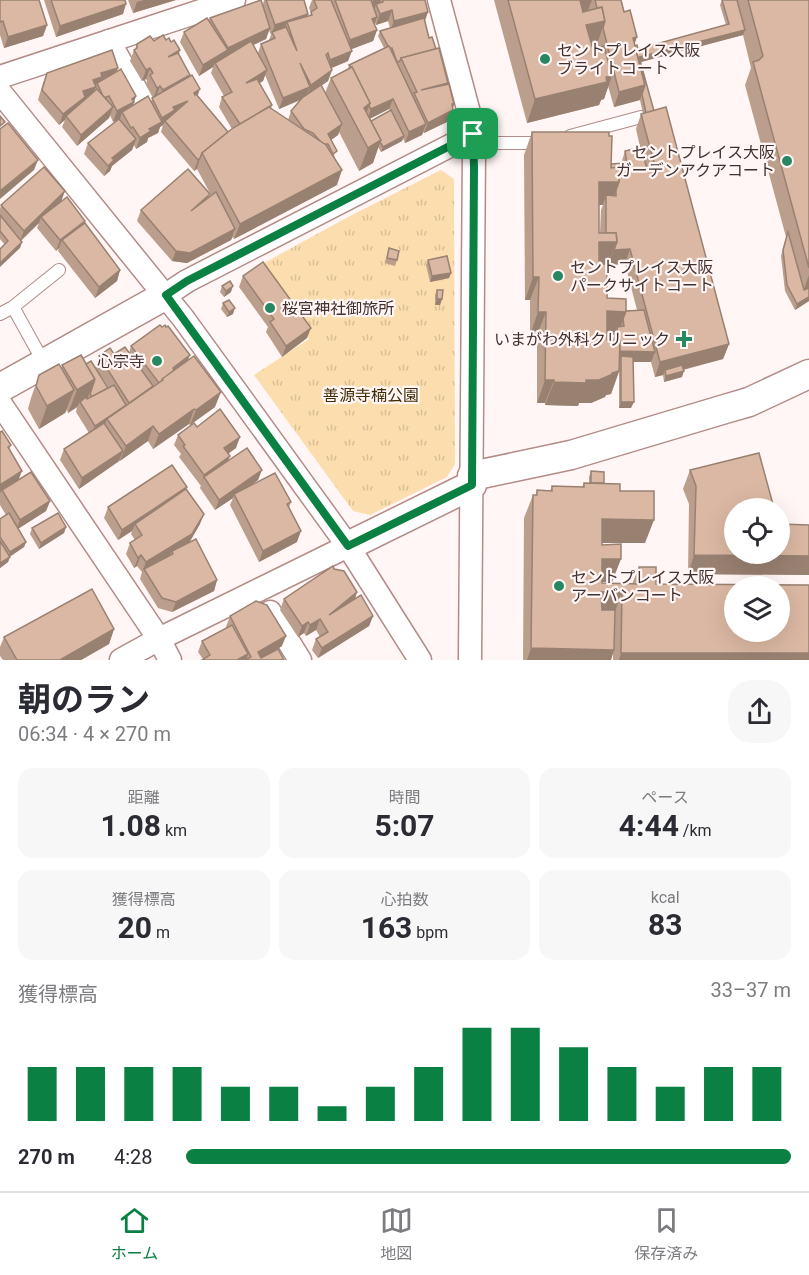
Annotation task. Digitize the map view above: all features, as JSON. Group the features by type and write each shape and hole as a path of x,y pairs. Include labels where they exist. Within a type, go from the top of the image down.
{"street":[{"path":"0,77 234,0"},
{"path":"439,0 473,138 470,660"},
{"path":"109,41 143,102"},
{"path":"0,92 166,295 348,546 420,660"},
{"path":"0,388 187,281 473,138"},
{"path":"121,660 472,481 571,455 733,407 775,391 809,374"},
{"path":"0,403 159,639 170,660"},
{"path":"257,591 300,660"}],"lane":[{"path":"473,138 542,143 641,117"},
{"path":"0,314 13,307 59,270"},
{"path":"13,307 44,363"}],"green space":[{"name":"善源寺楠公園","path":"441,170 454,179 455,464 447,477 370,515 353,511 254,375 309,339 255,268"}],"building":[{"path":"0,0 39,0 47,25 8,37 3,21 0,22"},
{"path":"51,0 125,0 126,4 60,26"},
{"path":"261,0 270,28 228,48 210,18"},
{"path":"266,0 304,0 308,14 275,25"},
{"path":"314,0 331,0 352,51 330,60 328,53 326,55 332,70 311,85 300,63 310,87 283,98 261,44 275,38 272,32 286,27 297,51 287,22 312,15 311,12 317,8"},
{"path":"335,0 371,0 377,17 372,19 377,30 350,40"},
{"path":"383,0 425,0 428,12 394,21 392,10 380,14 376,4"},
{"name":"セントプレイス大阪 ブライトコート","path":"508,0 580,0 583,12 602,7 605,21 586,25 593,49 604,46 612,76 606,77 607,82 535,99"},
{"path":"595,0 621,0 624,12 630,10 637,37 633,38 645,85 619,92 603,28 605,21 602,7 597,8"},
{"path":"722,0 737,0 745,30 639,57 654,111 646,113 642,94 645,85 635,46 637,45 638,49 729,24"},
{"name":"セントプレイス大阪 ガーデンアクアコート","path":"748,0 809,0 809,268 753,62 763,56"},
{"path":"207,18 228,50 203,65 184,32"},
{"path":"424,18 429,38 432,37 436,49 401,58 397,62 392,48 388,46 380,31"},
{"path":"163,35 166,40 169,38 171,42 174,40 180,50 168,57 178,53 190,75 163,90 160,86 157,88 150,75 153,73 150,68 146,70 134,50 137,44 150,36 154,41"},
{"path":"251,41 267,70 246,83 257,79 272,105 240,124 222,97 232,92 215,63"},
{"path":"389,46 426,124 409,132 393,99 371,109 349,65"},
{"path":"439,48 448,83 421,90 449,84 454,104 452,104 453,110 428,123 401,58"},
{"path":"112,50 118,68 101,73 102,77 93,80 96,87 83,91 85,97 63,114 42,90 47,73"},
{"path":"352,67 370,103 364,108 381,140 368,148 331,78"},
{"path":"121,69 136,96 132,99 134,102 117,111 109,96 104,98 97,83"},
{"path":"192,75 200,89 194,93 195,95 228,132 202,153 198,160 165,121 188,101 173,107 175,110 162,118 152,98"},
{"path":"321,85 342,124 328,134 337,151 333,154 328,144 324,144 313,133 304,129 291,111 302,98"},
{"path":"97,89 113,107 81,135 66,116"},
{"path":"148,96 162,122 149,129 151,131 140,138 122,112"},
{"path":"269,107 326,145 342,170 240,224 202,153 233,128"},
{"path":"666,107 729,344 660,362 630,249 614,250 617,242 616,233 606,233 606,195 616,196 619,167 611,168 611,164 627,163 625,151 641,147 647,169 655,166 641,114"},
{"path":"391,110 404,136 383,147 371,121"},
{"path":"0,116 5,122 0,126"},
{"path":"119,119 136,139 112,158 114,160 108,166 88,143"},
{"path":"8,123 38,160 0,191 0,129"},
{"name":"セントプレイス大阪 パークサイトコート","path":"532,132 609,132 609,136 612,136 611,168 619,167 619,182 599,182 599,233 616,233 617,242 599,242 599,264 607,264 607,298 626,299 626,312 607,311 607,340 620,340 619,371 599,380 586,380 586,383 545,380 546,312 538,312 539,277 533,277"},
{"path":"44,167 65,191 24,231 1,205"},
{"path":"188,169 210,194 191,211 216,192 235,229 190,253 176,251 141,210"},
{"path":"67,197 85,221 60,240 41,217"},
{"path":"0,215 22,242 0,263 0,249 8,241 0,231"},
{"path":"85,223 120,270 99,287 62,240"},
{"path":"788,232 804,290 809,288 809,297 797,304 787,285 783,250"},
{"path":"389,248 399,251 397,260 387,258"},
{"path":"447,256 451,273 432,276 428,260"},
{"name":"桜宮神社御旅所","path":"263,262 311,328 286,346 270,322 274,319 243,276"},
{"path":"230,281 233,286 226,291 222,286"},
{"path":"437,290 443,290 442,299 437,299"},
{"path":"229,300 235,308 229,312 223,303"},
{"path":"644,310 655,352 620,351 617,327 624,326 623,319 626,311"},
{"name":"心宗寺","path":"160,325 168,326 190,355 159,383 131,346"},
{"path":"125,347 153,386 129,403 99,356 110,348 114,354"},
{"path":"81,355 95,379 77,390 62,365"},
{"path":"194,356 221,392 159,434 153,426 126,446 107,419"},
{"path":"621,356 633,357 634,402 621,402"},
{"path":"91,361 108,388 92,397 90,394 95,379 86,364"},
{"path":"59,364 74,390 47,406 36,386 39,375"},
{"path":"682,365 684,371 666,376 665,370"},
{"path":"114,385 126,405 95,426 80,402"},
{"path":"220,409 240,437 224,448 230,456 204,475 183,446 185,445 178,435 194,423 197,427"},
{"path":"104,423 123,451 82,478 64,449"},
{"path":"2,431 22,471 0,485 0,432"},
{"path":"247,448 262,470 219,500 204,477"},
{"path":"759,453 771,498 724,498 724,555 694,555 696,486 690,470"},
{"path":"172,465 187,487 122,530 108,507"},
{"path":"591,471 604,472 604,483 591,483"},
{"path":"31,472 50,501 20,520 2,490"},
{"path":"275,473 291,502 287,504 301,531 263,551 234,494"},
{"name":"セントプレイス大阪 アーバンコート","path":"584,483 620,484 620,491 654,491 654,520 602,519 602,545 621,544 621,559 602,559 602,583 639,584 639,567 656,567 656,584 724,584 724,642 790,642 790,585 809,585 809,653 621,653 622,591 601,592 602,610 615,610 614,650 531,648 533,495 537,495 537,490 552,491 552,486 584,487"},
{"path":"186,489 204,514 192,534 146,562 141,555 138,558 130,543 142,535 135,524"},
{"path":"9,513 26,542 10,552 0,537 0,519"},
{"path":"58,513 66,527 41,543 32,528"},
{"path":"790,524 809,525 809,556 790,556"},
{"path":"196,539 217,580 176,602 162,598 144,569"},
{"path":"0,541 10,557 0,563"},
{"path":"333,566 334,569 344,571 357,592 329,615 361,595 373,616 322,648 316,639 328,632 320,619 310,625 308,622 302,626 284,599"},
{"path":"92,589 114,629 60,660 17,660 4,637"},
{"path":"256,601 267,605 286,636 258,652 261,658 278,649 284,660 245,660 251,657 230,616"},
{"path":"232,625 248,654 237,660 202,660 210,655 202,641"}],"place":[{"name":"セントプレイス大阪 ブライトコート","path":"545,59"},
{"name":"セントプレイス大阪 ガーデンアクアコート","path":"787,161"},
{"name":"セントプレイス大阪 パークサイトコート","path":"558,276"},
{"name":"桜宮神社御旅所","path":"270,308"},
{"name":"いまがわ外科クリニック","path":"684,339"},
{"name":"心宗寺","path":"157,361"},
{"name":"セントプレイス大阪 アーバンコート","path":"559,586"}],"route":[{"path":"473,134 472,485 348,546 166,295 187,281 473,134"}]}
